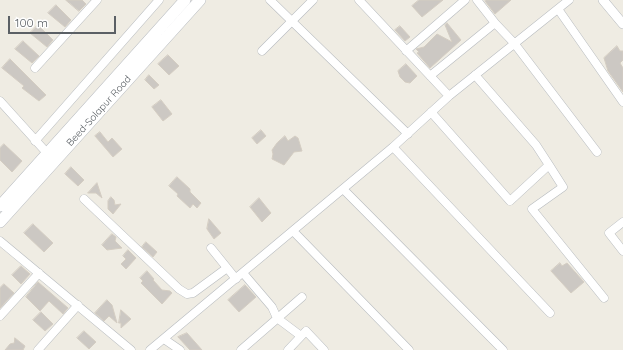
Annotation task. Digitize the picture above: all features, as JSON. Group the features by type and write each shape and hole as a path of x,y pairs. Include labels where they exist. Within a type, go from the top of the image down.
{"main road":[{"name":"Beed-Solapur Road","path":"0,206 185,0"},
{"name":"Beed-Solapur Road","path":"0,222 200,0"}],"street":[{"path":"35,68 97,0"},
{"path":"36,142 159,0"},
{"path":"270,0 408,134"},
{"path":"359,0 449,96"},
{"path":"406,51 465,0"},
{"path":"477,0 495,23 514,43 597,152"},
{"path":"150,350 393,147 449,96 569,0"},
{"path":"603,0 623,24"},
{"path":"262,51 292,22 310,1"},
{"path":"558,9 623,102"},
{"path":"430,76 495,23"},
{"path":"475,75 536,144 563,187 532,209 604,298"},
{"path":"0,101 47,153"},
{"path":"431,112 510,201 549,165"},
{"path":"393,147 550,313"},
{"path":"343,189 502,350"},
{"path":"84,199 179,289 187,294 193,293 227,268"},
{"path":"623,222 608,233 623,251"},
{"path":"293,231 409,350"},
{"path":"0,241 131,350"},
{"path":"211,248 236,279"},
{"path":"0,316 39,273"},
{"path":"243,273 272,307 277,318 301,336"},
{"path":"241,350 302,296"},
{"path":"38,350 78,305"},
{"path":"288,350 306,331 324,350"},
{"path":"164,339 180,350"}],"building":[{"path":"66,0 82,0 86,4 79,11"},
{"path":"419,0 443,0 422,17 412,6"},
{"path":"511,0 495,14 485,1"},
{"path":"56,5 71,20 65,27 48,13"},
{"path":"447,23 461,40 430,68 417,53 419,52 416,49 424,47 437,34 452,42 445,25"},
{"path":"38,25 53,40 47,47 30,33"},
{"path":"400,26 410,37 405,41 395,30"},
{"path":"23,41 39,56 32,63 15,49"},
{"path":"617,46 620,51 623,51 623,60 620,63 623,68 623,92 608,71 604,58"},
{"path":"168,55 179,66 169,75 158,64"},
{"path":"10,59 46,95 39,101 22,88 24,86 2,68"},
{"path":"406,64 417,76 410,83 405,82 400,77 398,71"},
{"path":"149,75 159,85 154,89 145,80"},
{"path":"161,100 172,114 163,121 152,107"},
{"path":"261,130 266,136 257,144 252,138"},
{"path":"100,132 108,142 112,138 122,149 113,157 95,136"},
{"path":"285,136 288,141 295,136 298,138 302,151 294,152 284,165 272,159 272,150"},
{"path":"4,144 22,161 12,172 0,160 0,148"},
{"path":"71,167 84,180 78,186 65,174"},
{"path":"177,177 190,189 190,192 201,203 197,208 193,204 190,208 169,186"},
{"path":"97,183 102,198 96,193 88,193"},
{"path":"111,197 114,200 115,205 121,204 113,214 108,209 108,201"},
{"path":"259,198 271,213 262,222 250,207"},
{"path":"209,219 221,233 214,239 207,229"},
{"path":"33,224 53,243 44,252 24,233"},
{"path":"112,234 116,237 115,241 122,248 107,250 102,245"},
{"path":"146,242 157,252 153,257 142,247"},
{"path":"128,250 136,258 126,269 121,264 126,259 123,256"},
{"path":"560,263 562,266 567,263 584,282 571,293 551,271"},
{"path":"21,266 30,274 21,284 12,275"},
{"path":"147,271 162,290 170,291 172,293 162,304 141,283 143,281 140,278"},
{"path":"38,282 68,308 63,314 49,301 40,311 26,297"},
{"path":"4,284 14,293 0,308 0,288"},
{"path":"245,285 256,297 239,312 228,300"},
{"path":"107,300 112,305 117,323 109,316 104,321 95,313"},
{"path":"121,310 131,319 121,328 121,323 119,323"},
{"path":"41,312 53,324 45,331 33,320"},
{"path":"84,331 96,342 89,349 77,338"},
{"path":"187,333 202,350 190,350 178,337"},
{"path":"15,338 25,346 23,350 5,350 10,344 14,343"}]}
